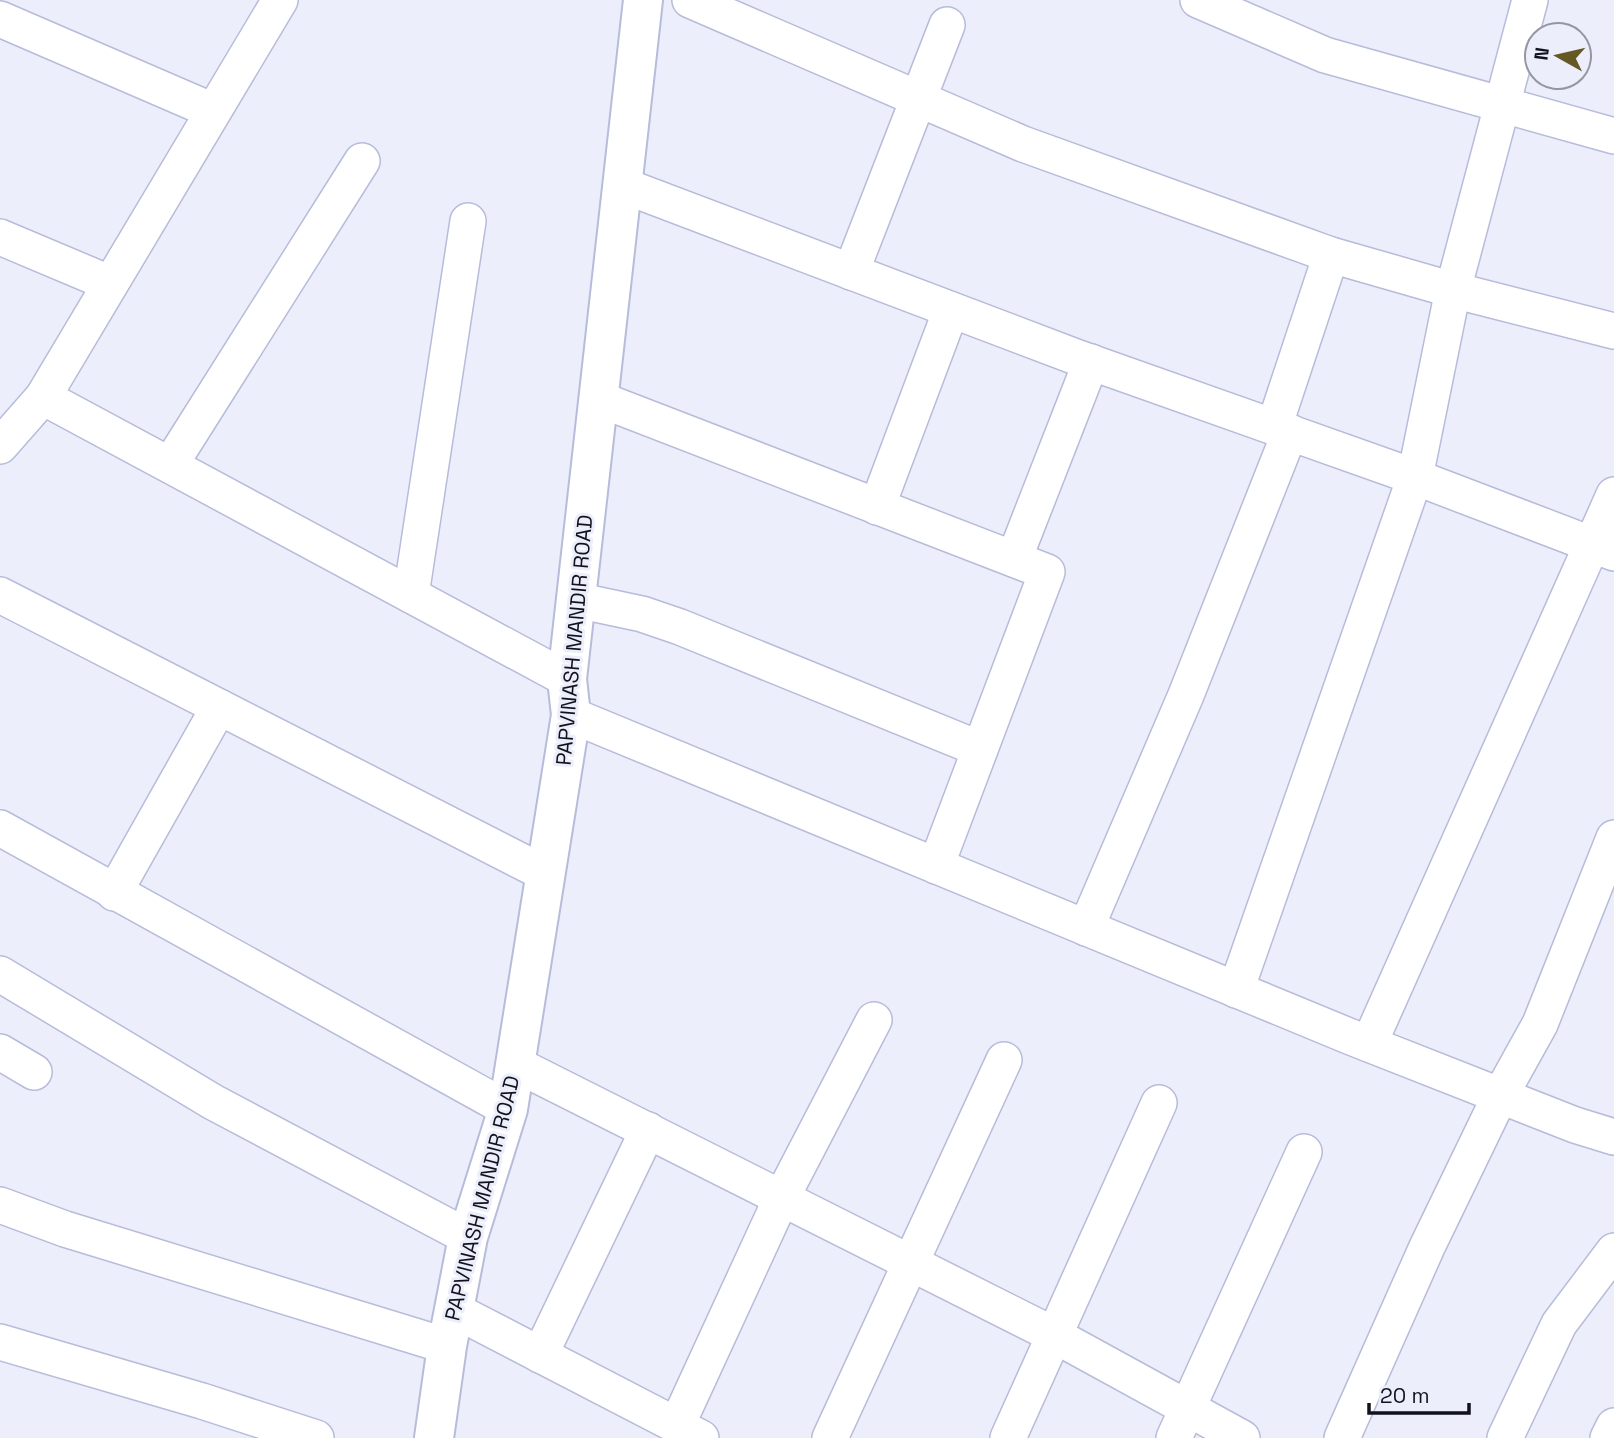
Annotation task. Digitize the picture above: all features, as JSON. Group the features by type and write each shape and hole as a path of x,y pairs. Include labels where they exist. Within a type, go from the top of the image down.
{"street":[{"path":"0,446 43,397 279,0"},
{"name":"PAPVINASH MANDIR ROAD","path":"434,1438 450,1328 468,1237 508,1109 545,874 569,697 576,600 643,0"},
{"path":"690,0 1023,144 1331,255 1453,290 1614,331"},
{"path":"1198,0 1325,55 1614,136"},
{"path":"1236,990 1415,477 1453,290 1530,0"},
{"path":"0,19 213,111"},
{"path":"851,272 947,25"},
{"path":"170,465 362,161"},
{"path":"622,185 1091,362 1415,477 1603,549"},
{"path":"411,595 468,221"},
{"path":"0,237 109,283"},
{"path":"1086,928 1186,695 1282,430 1331,255"},
{"path":"877,507 951,310"},
{"path":"1014,559 1091,362"},
{"path":"43,397 411,595 569,697 936,866 1369,1044 1575,1125 1614,1137"},
{"path":"599,399 1046,572 936,866"},
{"path":"1369,1044 1603,549 1614,495"},
{"path":"0,595 545,874"},
{"path":"576,600 642,614 680,627 980,749"},
{"path":"114,893 219,707"},
{"path":"0,828 508,1109"},
{"path":"1342,1438 1427,1247 1500,1096 1540,1024 1614,838"},
{"path":"0,974 212,1102 468,1237"},
{"path":"0,1205 65,1229 450,1328 540,1355 689,1432 782,1197 874,1020"},
{"path":"0,1052 34,1072"},
{"path":"830,1438 1004,1060"},
{"path":"515,1064 1054,1335 1180,1423 1242,1438"},
{"path":"1008,1438 1158,1103"},
{"path":"540,1355 648,1130"},
{"path":"1180,1423 1304,1152"},
{"path":"1505,1438 1559,1324 1614,1251"},
{"path":"0,1342 202,1401 316,1438"},
{"path":"1608,1438 1614,1426"}]}
